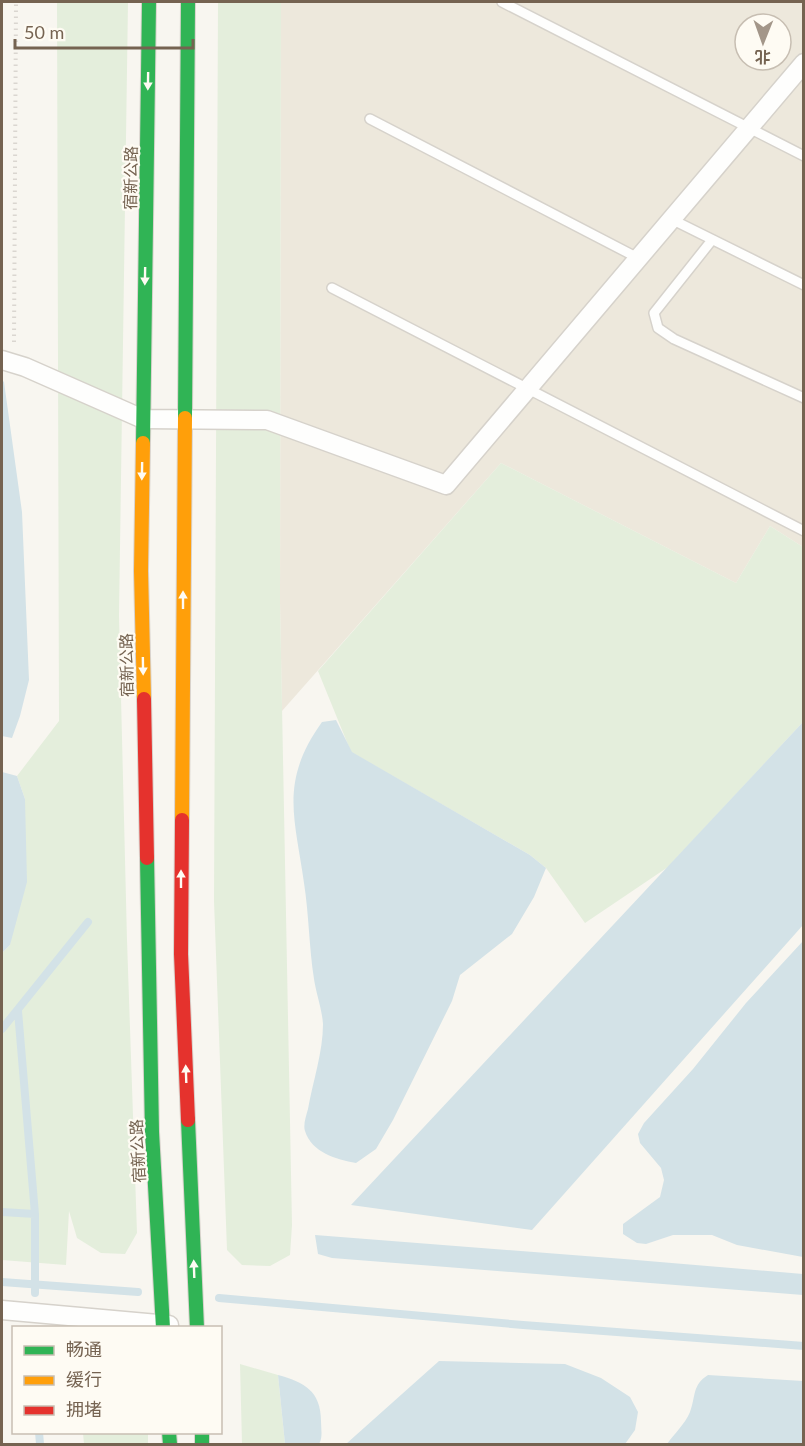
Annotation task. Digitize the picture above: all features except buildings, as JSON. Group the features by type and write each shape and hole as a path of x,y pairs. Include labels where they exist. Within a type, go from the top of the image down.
{"highway":[{"name":"宿新公路","path":"149,2 141,571 152,1120 163,1325"},
{"path":"188,2 181,954 197,1326"}],"street":[{"path":"8,362 143,419 267,420 446,485 804,63"},
{"path":"2,1310 163,1325"}],"lane":[{"path":"502,2 804,156"},
{"path":"370,120 638,258"},
{"path":"671,219 804,285"},
{"path":"712,240 654,314 658,328 674,339 804,398"},
{"path":"332,288 804,531"}],"path":[{"path":"8,362 16,2"}],"shaded area":[{"path":"281,2 803,2 803,547 770,526 736,583 501,463 282,711 280,602"},
{"path":"2,380 22,512 29,680 12,738 2,736"},
{"path":"336,720 352,752 530,855 546,868 534,897 512,934 460,975 452,1001 393,1120 376,1149 356,1163 333,1157 319,1150 308,1139 304,1126 320,1056 323,1024 312,967 306,895 294,819 295,782 309,743 322,722"},
{"path":"803,722 803,925 532,1230 351,1205"},
{"path":"2,772 17,776 25,799 27,882 10,945 2,953"},
{"path":"803,941 803,1257 737,1245 712,1235 673,1235 646,1244 637,1243 623,1234 623,1224 660,1197 664,1180 661,1168 640,1143 638,1134 644,1123 693,1069 746,1003"},
{"path":"315,1235 803,1274 803,1295 332,1258 318,1254"},
{"path":"439,1361 565,1364 601,1378 630,1397 638,1412 635,1430 625,1444 346,1444"},
{"path":"278,1375 296,1381 314,1395 320,1411 322,1433 319,1444 285,1444"},
{"path":"708,1375 803,1381 803,1444 667,1444 688,1416 695,1391 699,1383"}],"green space":[{"path":"57,2 128,2 119,616 137,1233 125,1254 101,1253 77,1238 69,1211 66,1265 2,1260 2,953 10,945 25,799 17,776 59,721"},
{"path":"218,2 281,2 280,602 292,1225 290,1255 270,1266 242,1265 227,1250 214,901"},
{"path":"501,463 736,583 770,526 803,547 803,722 668,867 585,923 546,868 530,855 351,752 318,671"},
{"path":"240,1364 278,1375 285,1444 242,1444"},
{"path":"83,1434 148,1434 148,1444 84,1444"}],"waterway":[{"path":"2,1029 88,922"},
{"path":"18,1011 35,1214 35,1293"},
{"path":"2,1212 35,1214"},
{"path":"2,1282 138,1292"},
{"path":"219,1298 523,1325 804,1346"},
{"path":"39,1434 40,1444"}],"traffic: fast":[{"path":"143,443 149,2"},
{"path":"185,418 188,2"},
{"path":"147,858 152,1132 163,1326"},
{"path":"188,1120 197,1326"},
{"path":"169,1434 170,1444"},
{"path":"202,1434 202,1444"}],"traffic: slow":[{"path":"182,820 185,418"},
{"path":"143,443 141,571 144,699"}],"traffic: jam":[{"path":"144,699 147,858"},
{"path":"182,820 181,954 188,1120"}]}
